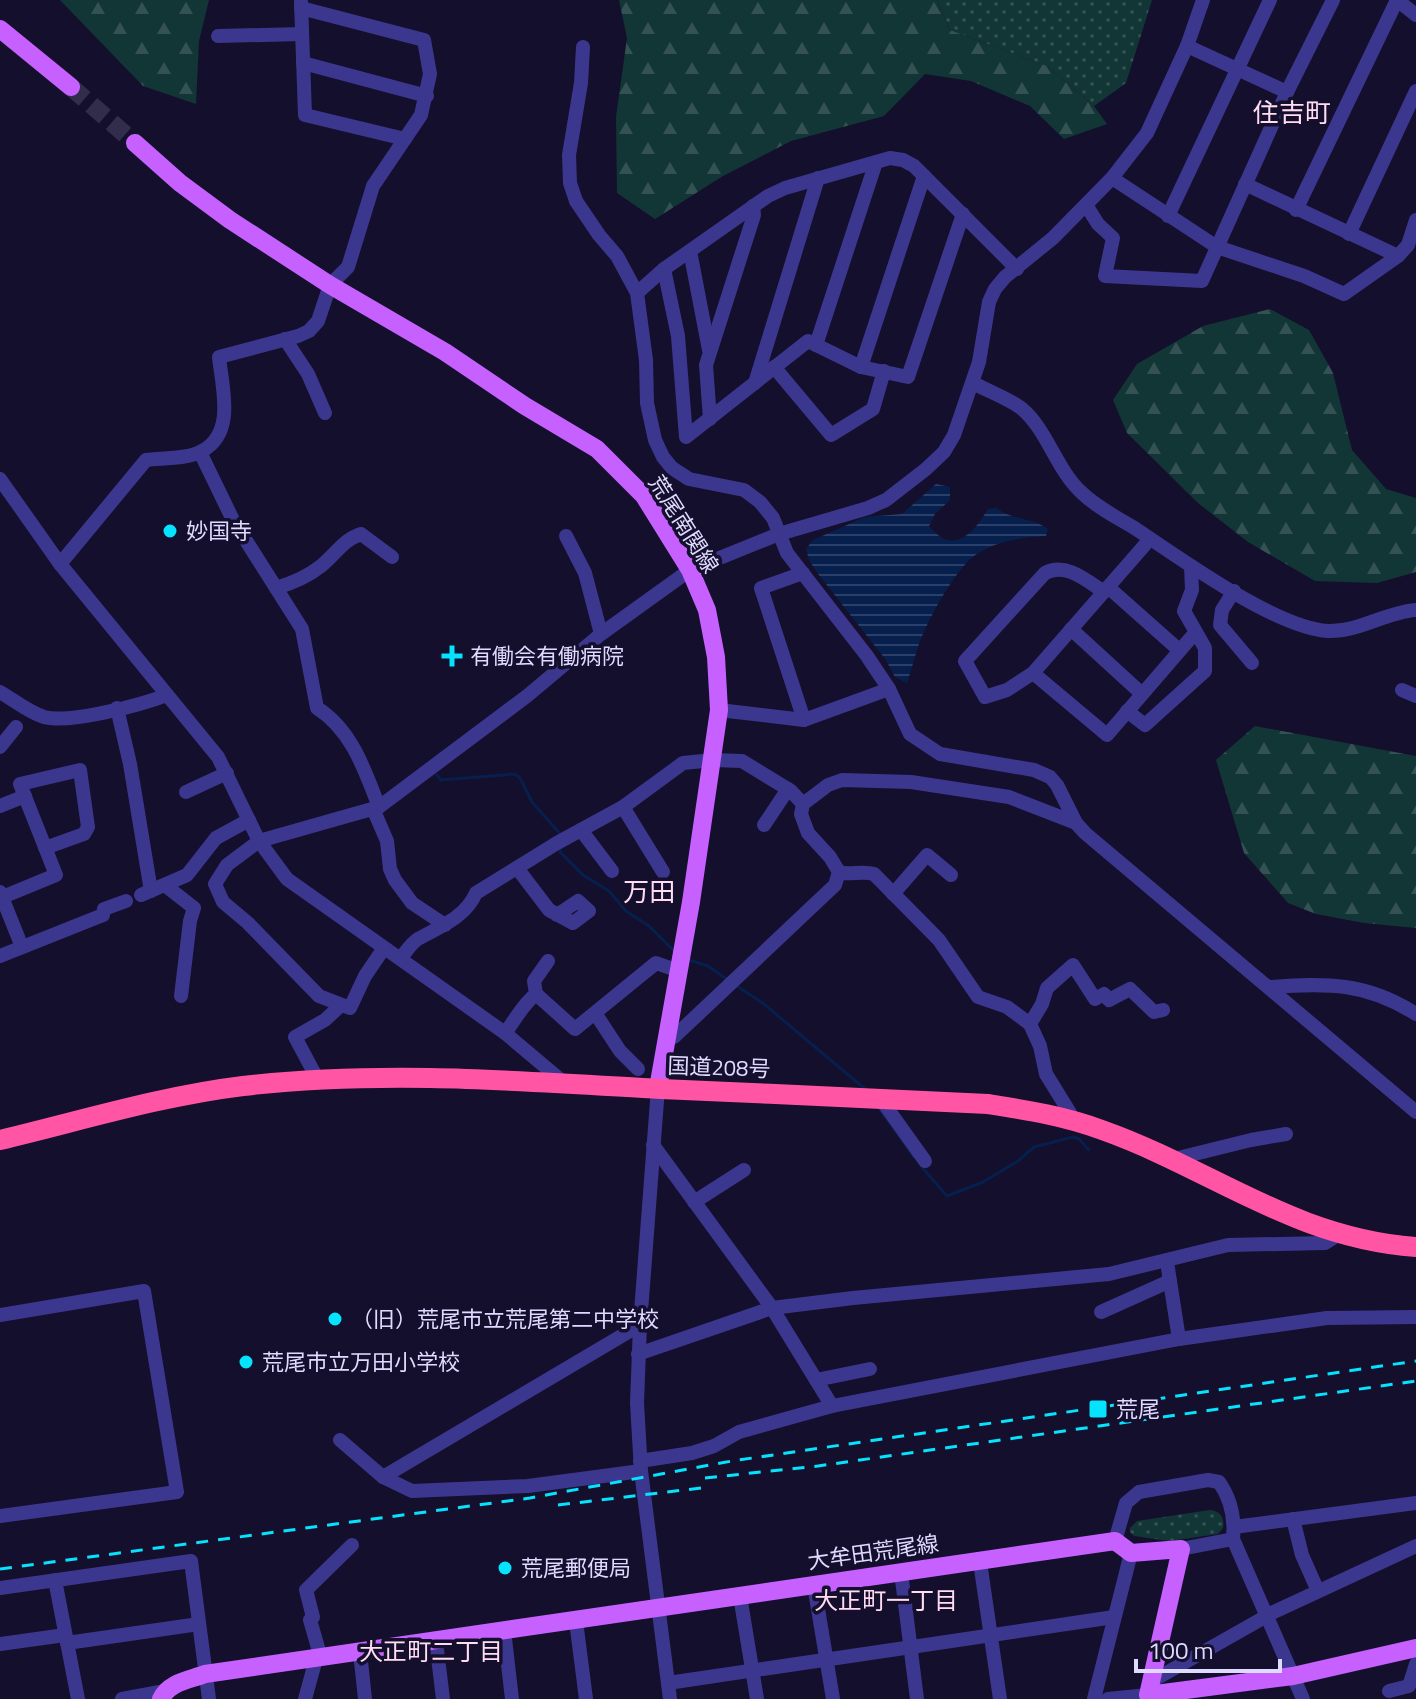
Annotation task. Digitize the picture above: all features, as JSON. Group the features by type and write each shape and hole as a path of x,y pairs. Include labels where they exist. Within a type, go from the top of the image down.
{"highway":[{"name":"国道208号","path":"0,1140 191,1095 242,1086 318,1080 414,1077 562,1081 988,1104 1069,1119 1104,1130 1299,1221 1339,1234 1416,1247"}],"main road":[{"path":"0,29 71,87"},
{"name":"荒尾南関線","path":"135,143 180,183 230,220 597,449 644,496 690,570 707,610 716,657 719,710 658,1088"},
{"path":"1115,1541 1131,1553 1181,1549 1149,1692 1293,1676 1416,1648"},
{"name":"大牟田荒尾線","path":"163,1695 172,1685 205,1674 1115,1541"}],"street":[{"path":"384,948 365,976 350,1008 340,1006 319,996 248,923 223,902 215,884 227,865 259,841 377,809 527,696 601,634 690,570 779,534 886,500 944,452 954,435 973,383 989,302 995,289 1086,205 1147,133 1187,46 1203,0"},
{"path":"1168,216 1270,0"},
{"path":"1086,205 1098,224 1113,238 1105,276 1202,281 1287,92 1333,0"},
{"path":"1296,210 1397,0 1416,15"},
{"path":"60,564 146,460 200,452 213,444 222,427 225,409 219,357 309,331 318,321 330,285 348,267 373,186 405,139 421,115 430,74 424,40 301,4 305,115 405,139"},
{"path":"218,36 302,34"},
{"path":"1187,46 1287,92"},
{"path":"583,47 581,83 569,155 570,183 576,201 617,256 637,293 646,360 647,403 655,440 663,457 672,468 689,479 744,490 766,510 787,553 889,689 910,734 940,754 1034,770 1050,777 1076,823"},
{"path":"303,63 427,96"},
{"path":"1349,234 1416,91"},
{"path":"637,293 664,269 753,206 785,188 890,158 914,166 1017,269"},
{"path":"816,345 876,162"},
{"path":"861,367 924,176"},
{"path":"755,383 818,178"},
{"path":"1112,178 1217,247 1304,276 1344,294 1407,247 1416,220"},
{"path":"1245,184 1349,234 1407,247"},
{"path":"710,419 706,365 754,215 753,206"},
{"path":"664,269 678,336 686,437 808,341 861,367 908,377 963,214"},
{"path":"690,251 709,354"},
{"path":"285,339 308,374 325,413"},
{"path":"774,367 831,435 873,409 884,371"},
{"path":"973,383 1022,409 1081,492 1191,566 1275,615 1311,629 1331,631 1416,610"},
{"path":"200,452 233,520 302,629 317,708 331,717 359,757 387,841 390,869 403,894 445,925"},
{"path":"0,479 60,564 210,746 227,773 259,841 287,879 505,1033 562,1081"},
{"path":"276,588 303,579 323,565 348,538 361,534 392,557"},
{"path":"566,536 585,573 601,634"},
{"path":"1150,539 1106,589 1071,629 1033,673 1007,690 985,697 965,661 1052,569 1067,570 1106,589 1179,650"},
{"path":"1127,711 1145,725 1205,671 1205,648 1184,611 1192,590 1191,566"},
{"path":"803,573 761,588 804,720"},
{"path":"1234,591 1222,610 1220,625 1252,663"},
{"path":"1071,629 1142,694"},
{"path":"1033,673 1107,735 1195,633"},
{"path":"719,710 804,720 889,689"},
{"path":"0,692 30,711 53,718 117,708 167,695"},
{"path":"117,708 130,764 146,893 187,875 216,838 249,820"},
{"path":"0,747 16,727"},
{"path":"401,958 415,940 445,925 472,904 476,893 623,807 683,763 742,761 788,789 803,804"},
{"path":"22,947 1,896 56,875 45,848 20,784 80,770 88,827 84,834 45,848"},
{"path":"186,792 227,773"},
{"path":"1069,1119 1070,1113 1046,1074 1040,1046 1030,1024 1007,1007 978,997 939,940 874,874 865,871 846,875 839,872 808,833 801,814 803,804 828,785 842,780 876,779 1009,797 1076,823 1416,1112"},
{"path":"764,825 788,789"},
{"path":"0,806 25,796"},
{"path":"623,807 663,872"},
{"path":"581,830 612,871"},
{"path":"893,894 927,855 951,875"},
{"path":"517,868 549,910 557,915"},
{"path":"668,1034 674,1037 735,982 835,885 839,872"},
{"path":"166,886 194,908 181,996"},
{"path":"0,956 103,915 104,909 126,901"},
{"path":"548,961 534,981 536,994 575,1029 656,963 679,971"},
{"path":"1030,1024 1047,988 1073,965 1095,999 1104,994 1109,1000 1130,989 1149,1010 1163,1010"},
{"path":"1269,987 1346,985 1374,991 1416,1014"},
{"path":"505,1033 519,1015 521,1006 536,994"},
{"path":"318,1080 295,1037 325,1020 340,1006"},
{"path":"595,1013 620,1051 638,1069"},
{"path":"658,1088 637,1403 640,1466 670,1699"},
{"path":"880,1098 925,1161"},
{"path":"1170,1160 1286,1134"},
{"path":"653,1145 772,1308 832,1406"},
{"path":"694,1202 744,1170"},
{"path":"638,1354 772,1308 1109,1274 1228,1245 1325,1243 1339,1234"},
{"path":"1167,1262 1179,1339"},
{"path":"1101,1312 1170,1281"},
{"path":"0,1315 144,1291 177,1492 0,1516"},
{"path":"340,1440 383,1477 412,1491 528,1486 640,1466 692,1453 750,1428 832,1406 1179,1339 1327,1318 1416,1317"},
{"path":"383,1477 640,1325"},
{"path":"816,1380 870,1369"},
{"path":"1115,1541 1126,1503 1139,1492 1208,1480 1219,1482 1229,1495 1233,1533 1265,1617 1303,1699"},
{"path":"1181,1549 1293,1519 1416,1503"},
{"path":"1293,1519 1302,1555 1318,1591"},
{"path":"305,1699 318,1659 306,1590 352,1545"},
{"path":"1108,1699 1149,1692 1265,1617 1416,1546"},
{"path":"1094,1699 1131,1553"},
{"path":"0,1588 191,1561 209,1699"},
{"path":"980,1562 1000,1699"},
{"path":"901,1572 917,1699"},
{"path":"55,1580 78,1699"},
{"path":"814,1585 833,1699"},
{"path":"740,1596 757,1699"},
{"path":"668,1683 1114,1617"},
{"path":"576,1621 586,1699"},
{"path":"0,1644 199,1624"},
{"path":"504,1630 512,1699"},
{"path":"436,1641 443,1699"},
{"path":"360,1652 365,1699"},
{"path":"1389,1691 1409,1686 1416,1664"},
{"path":"122,1699 163,1695"}],"green space":[{"path":"60,0 209,0 199,41 196,104 143,86"},
{"path":"619,0 937,0 950,30 1047,66 1094,106 1107,124 1064,139 1030,106 971,81 925,74 884,116 791,141 723,176 655,219 617,193 616,117 627,38"},
{"path":"937,0 1152,0 1126,83 1094,106 1047,66 950,30"},
{"path":"1270,309 1309,330 1333,373 1352,450 1386,489 1416,498 1416,572 1377,583 1315,581 1248,542 1198,503 1127,433 1113,400 1137,364 1203,326"},
{"path":"1255,726 1416,756 1416,928 1316,914 1288,903 1244,853 1216,760"},
{"path":"1210,1510 1223,1519 1223,1528 1218,1534 1169,1541 1134,1536 1130,1532 1137,1521"}],"water":[{"path":"936,484 950,487 950,500 935,514 929,526 946,540 962,538 976,526 988,509 996,508 1048,529 1046,536 1000,543 966,563 927,625 907,683 895,677 886,660 818,574 806,549 813,540 865,517 902,514"}],"waterway":[{"path":"437,775 441,780 515,774 532,802 562,836"},
{"path":"561,847 560,852 583,875 609,891 626,911 649,926 675,952"},
{"path":"689,960 708,966 728,980"},
{"path":"737,986 764,1004 865,1089"},
{"path":"879,1108 914,1157"},
{"path":"921,1166 947,1196 983,1182 1018,1161 1034,1147 1073,1137 1089,1150"}],"tunnel":[{"path":"71,87 135,143"}],"railway":[{"path":"0,1569 530,1498 732,1461 1416,1361"},
{"path":"705,1478 818,1466 1416,1381"},
{"path":"558,1505 701,1488"}],"place":[{"name":"妙国寺","path":"170,531"},
{"name":"有働会有働病院","path":"452,656"},
{"name":"（旧）荒尾市立荒尾第二中学校","path":"335,1319"},
{"name":"荒尾市立万田小学校","path":"246,1362"},
{"name":"荒尾","path":"1098,1409"},
{"name":"荒尾郵便局","path":"505,1568"}],"district":[{"name":"住吉町","path":"1292,113"},
{"name":"万田","path":"649,892"},
{"name":"大正町一丁目","path":"886,1601"},
{"name":"大正町二丁目","path":"431,1652"}]}
